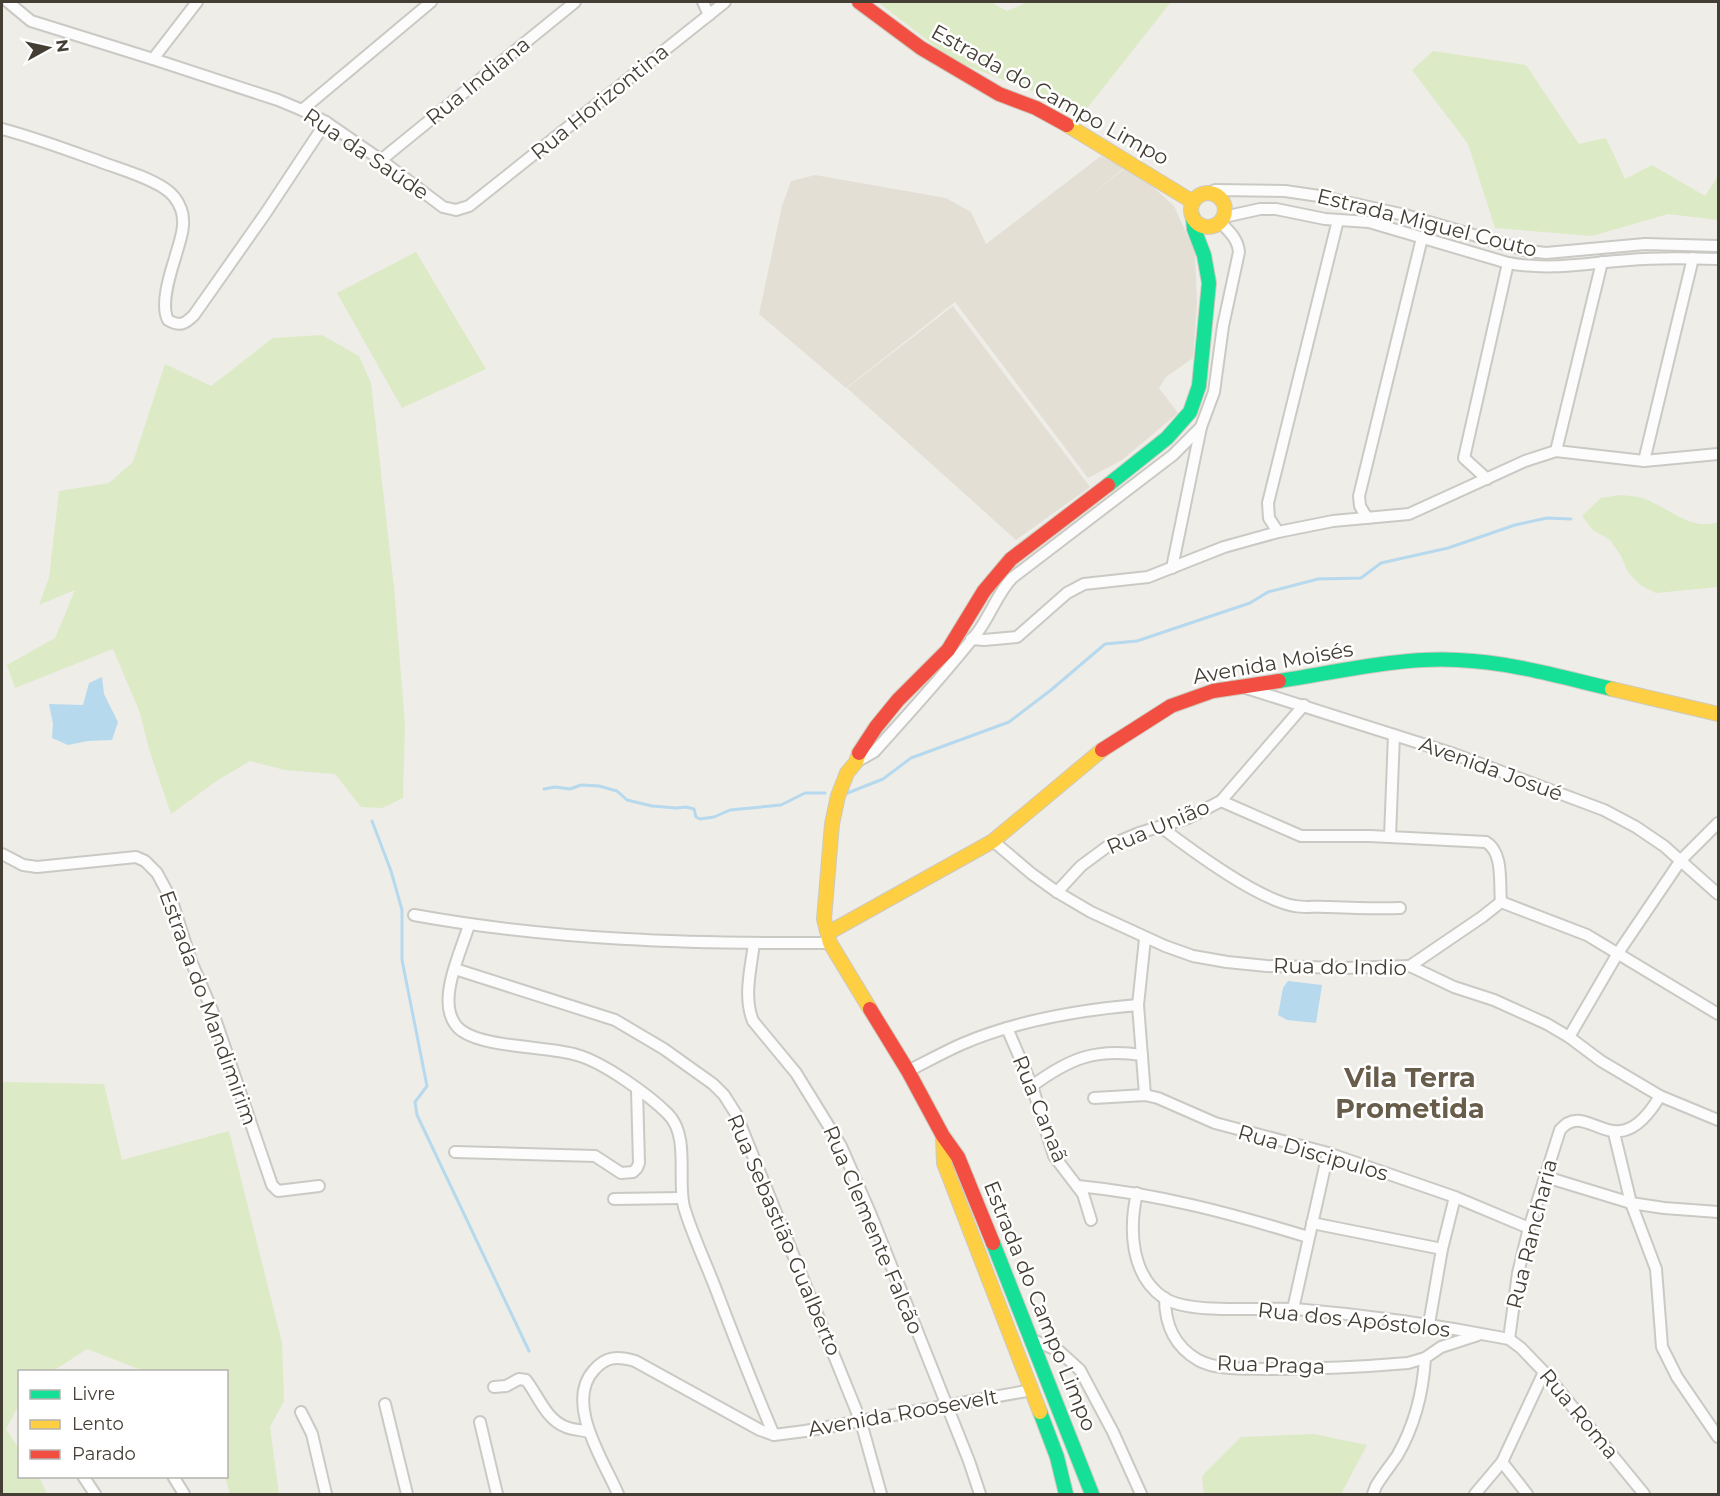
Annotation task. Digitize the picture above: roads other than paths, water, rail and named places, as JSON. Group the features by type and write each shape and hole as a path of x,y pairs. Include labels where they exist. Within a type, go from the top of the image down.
{"street":[{"name":"Rua da Saúde","path":"8,2 31,21 153,59 302,110 326,123 381,160 443,207 456,210 474,202"},
{"path":"153,59 197,2"},
{"path":"302,110 431,2"},
{"name":"Rua Indiana","path":"381,160 575,2"},
{"path":"703,2 709,15"},
{"name":"Rua Horizontina","path":"474,202 725,2"},
{"name":"Estrada do Campo Limpo","path":"859,2 921,48 999,94 1036,108 1061,122 1193,202"},
{"path":"2,129 33,137 145,178 174,197 181,208 183,219 164,308 168,320 179,325 185,324 194,315 326,123"},
{"name":"Estrada Miguel Couto","path":"1209,193 1215,190 1274,190 1319,196 1405,214 1528,250 1546,253 1645,244 1719,246"},
{"path":"1172,567 1201,427 1214,392 1223,326 1239,252 1238,245 1222,220 1224,203 1217,195 1201,194 1191,207 1196,222 1207,227 1222,220 1260,209 1276,209 1338,220 1369,222 1508,263 1552,268 1644,259 1719,259"},
{"name":"Estrada do Campo Limpo","path":"1092,1494 1033,1340 958,1157 943,1136 908,1071 829,938 824,920 824,905 832,824 838,796 847,773 876,727 898,700 948,650 984,591 1000,570 1011,559 1167,438 1190,412 1199,386 1209,284 1204,255 1194,229 1193,218"},
{"path":"1278,532 1269,518 1268,503 1338,220"},
{"path":"1367,518 1360,506 1359,496 1422,238"},
{"path":"1644,259 1645,244"},
{"path":"1644,461 1693,258"},
{"path":"1556,451 1602,262"},
{"path":"1487,479 1464,458 1508,263"},
{"path":"856,762 874,752 961,654 979,630 1005,585 1012,578 1173,455 1201,427"},
{"path":"971,639 1017,637 1066,593 1084,584 1142,578 1224,547 1278,532 1333,521 1409,514 1525,461 1556,451 1644,461 1719,454"},
{"name":"Avenida Moisés","path":"829,938 993,841 1111,743 1171,706 1193,697 1240,686 1412,661 1470,660 1504,664 1719,714"},
{"name":"Avenida Josué","path":"1240,686 1454,754 1604,810 1636,827 1681,860 1719,894"},
{"name":"Rua União","path":"1057,892 1081,866 1108,846 1188,818 1221,801 1304,705"},
{"path":"1390,837 1394,735"},
{"path":"1221,801 1301,836 1390,837 1486,842 1496,851 1501,902"},
{"path":"1569,1037 1618,952 1681,860 1719,823"},
{"path":"1161,827 1240,880 1284,903 1295,906 1341,908 1401,908"},
{"name":"Rua do Indio","path":"993,841 1057,892 1145,939 1193,956 1237,963 1324,968 1410,966 1454,987 1509,1006 1569,1037 1600,1061 1660,1096 1719,1120"},
{"name":"Estrada do Mandimirim","path":"2,854 23,865 37,867 136,857 151,866 165,885 172,901 191,961 212,1010 272,1185 278,1191 319,1186"},
{"path":"1501,902 1587,935 1719,1014"},
{"path":"1410,966 1501,902"},
{"path":"414,915 469,925 559,935 754,943 829,938"},
{"path":"469,925 448,1000 454,1024 462,1031 485,1039 576,1054 605,1068 637,1090 663,1110 675,1123 682,1162 682,1198 757,1397 774,1435"},
{"path":"1145,939 1138,1005 1145,1095"},
{"name":"Rua Clemente Falcão","path":"754,943 748,997 749,1011 753,1021 796,1073 841,1146 871,1215 980,1494"},
{"name":"Rua Sebastião Gualberto","path":"455,969 615,1020 674,1055 724,1095 736,1114 861,1422 881,1494"},
{"path":"908,1071 961,1045 1007,1028 1083,1011 1138,1005"},
{"name":"Rua Canaã","path":"1007,1028 1032,1086 1054,1156 1083,1194 1091,1220"},
{"path":"1032,1086 1061,1066 1089,1055 1106,1052 1142,1055"},
{"path":"455,1152 595,1156 621,1173 633,1172 639,1163 637,1090"},
{"name":"Rua Discipulos","path":"1094,1098 1145,1095 1158,1098 1232,1129 1328,1153 1455,1197 1529,1228"},
{"path":"1660,1096 1640,1124 1630,1130 1614,1133 1631,1203 1656,1269 1659,1283 1662,1347 1677,1377 1719,1437"},
{"name":"Rua Rancharia","path":"1509,1339 1518,1273 1529,1228 1560,1130 1568,1123 1576,1121 1587,1122 1614,1133"},
{"name":"Estrada do Campo Limpo","path":"943,1136 944,1162 1057,1457 1066,1494"},
{"path":"1293,1309 1328,1153"},
{"path":"1546,1178 1631,1203 1719,1212"},
{"path":"1078,1186 1137,1193 1228,1213 1308,1237"},
{"path":"1137,1193 1132,1224 1136,1256 1144,1276 1154,1290 1165,1298"},
{"path":"1429,1324 1442,1250 1455,1197"},
{"path":"614,1199 682,1198"},
{"path":"1312,1223 1442,1250"},
{"name":"Rua dos Apóstolos","path":"1165,1298 1176,1303 1207,1308 1293,1309 1429,1324 1509,1339"},
{"name":"Rua Praga","path":"1165,1298 1167,1322 1178,1343 1200,1361 1215,1365 1248,1368 1331,1368 1408,1363 1425,1358 1441,1347 1481,1334"},
{"name":"Rua Roma","path":"1509,1339 1544,1372 1644,1494"},
{"path":"1033,1340 1059,1351 1080,1370 1116,1439 1141,1494"},
{"path":"618,1494 589,1432 583,1410 582,1395 585,1384 590,1374 605,1360 622,1357 635,1361 760,1430 774,1435"},
{"path":"1373,1494 1405,1441 1414,1420 1424,1384 1425,1358"},
{"path":"1475,1494 1502,1462 1544,1372"},
{"path":"494,1387 506,1386 519,1379 526,1380 556,1422 565,1427 589,1432"},
{"name":"Avenida Roosevelt","path":"774,1435 861,1422 1032,1390"},
{"path":"385,1404 407,1494"},
{"path":"301,1412 312,1434 326,1494"},
{"path":"480,1422 497,1494"},
{"path":"1502,1462 1527,1494"},
{"path":"84,1478 95,1494"},
{"path":"174,1478 184,1494"}],"water":[{"path":"102,677 104,694 118,722 112,740 68,745 52,738 53,724 49,704 83,705 89,683"},
{"path":"1288,981 1322,985 1316,1023 1287,1020 1278,1015 1283,988"}],"waterway":[{"path":"845,794 883,779 911,758 1009,722 1105,644 1137,641 1250,603 1268,592 1318,579 1361,578 1381,563 1448,548 1515,525 1547,518 1571,519"},
{"path":"544,789 555,787 570,789 581,785 599,786 617,791 627,800 652,806 694,809 696,817 700,819 714,817 730,810 781,805 805,793 825,793"},
{"path":"372,821 391,871 402,910 402,960 427,1086 415,1102 417,1115 529,1351"}],"district":[{"name":"Vila Terra Prometida","path":"1410,1094"}]}
